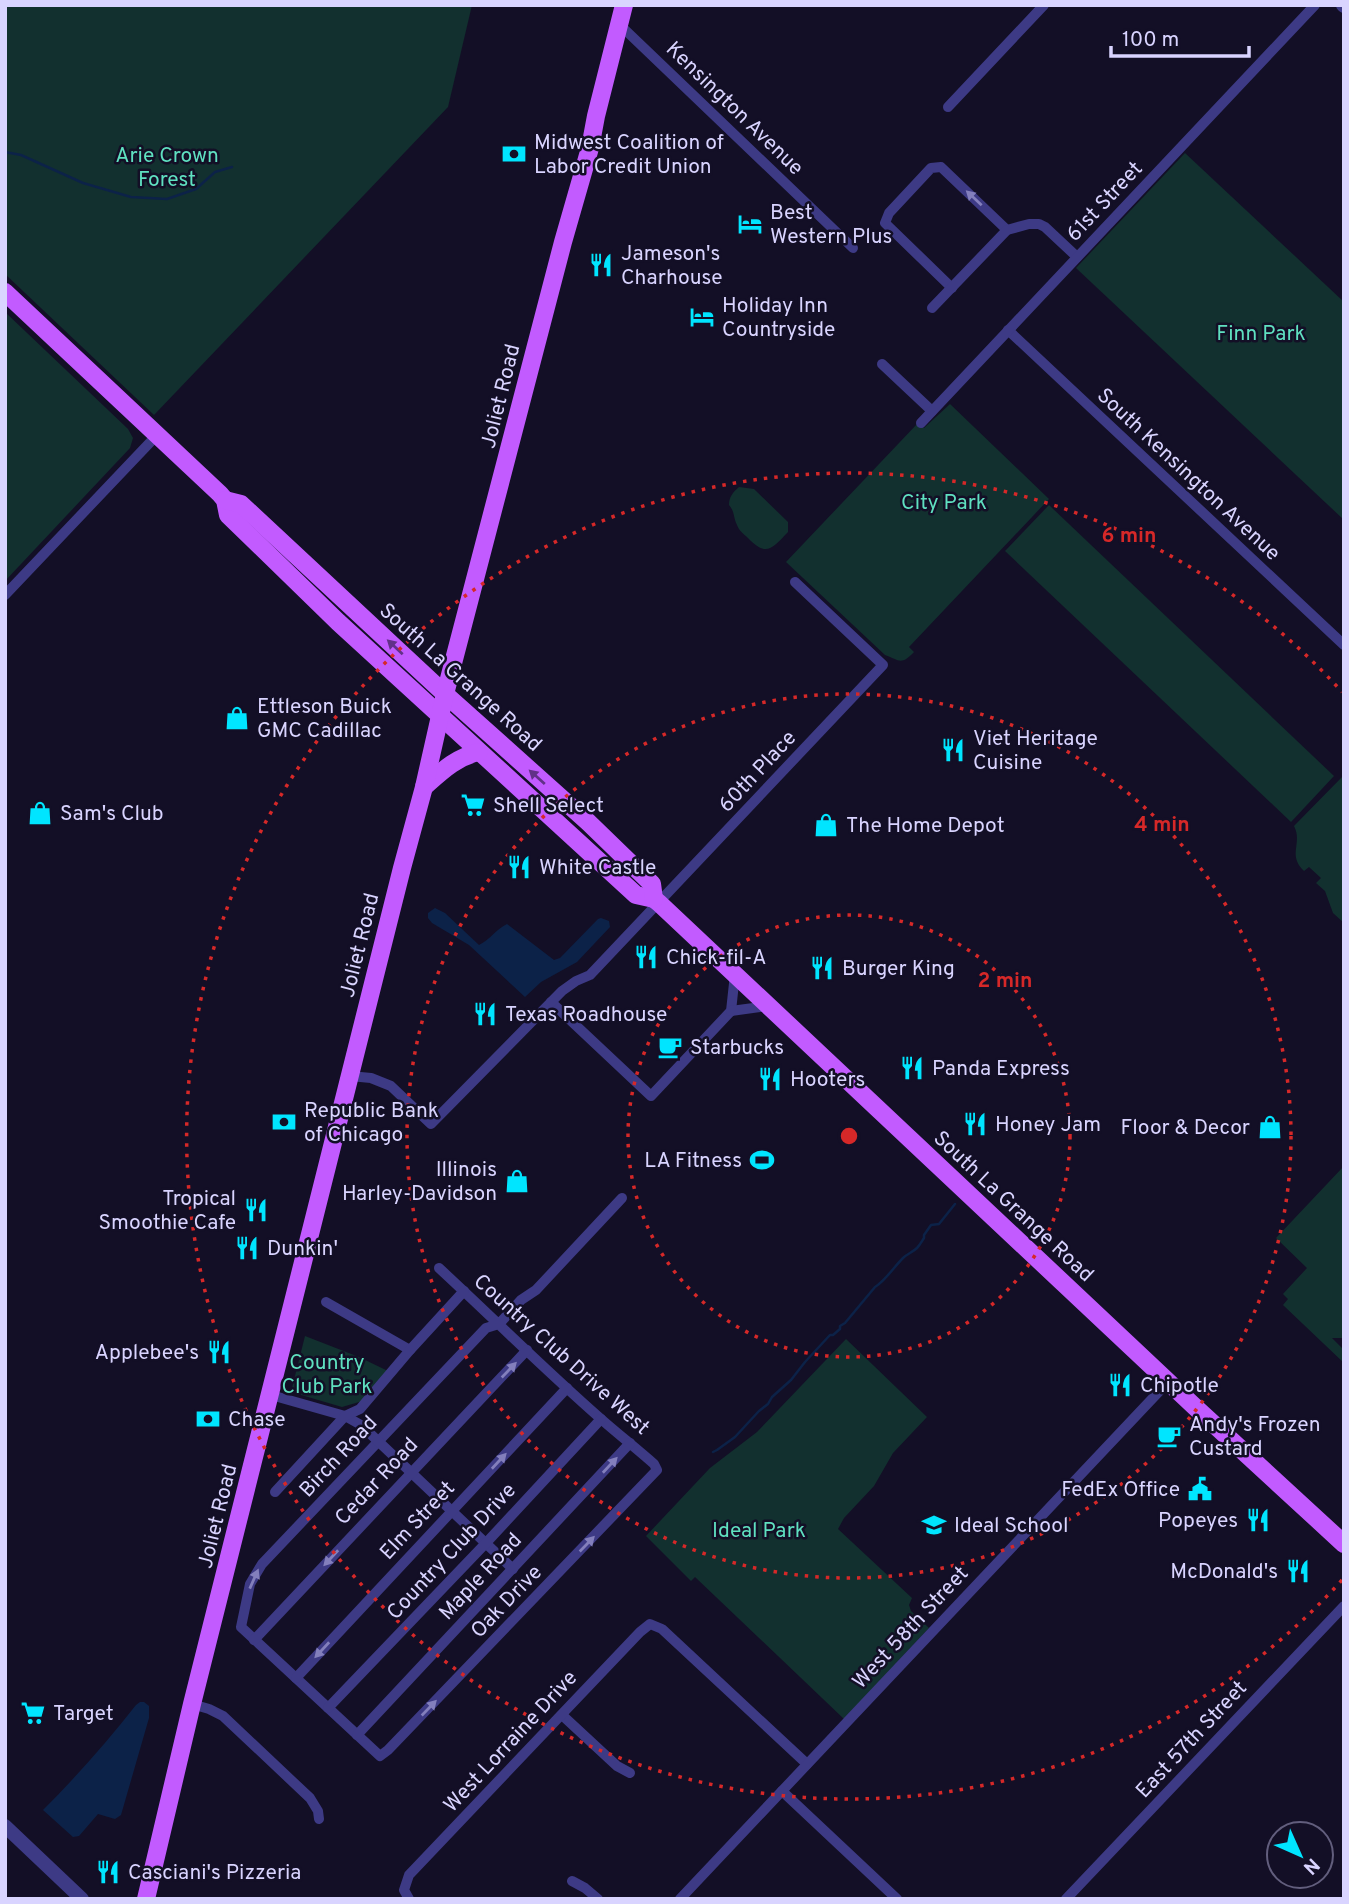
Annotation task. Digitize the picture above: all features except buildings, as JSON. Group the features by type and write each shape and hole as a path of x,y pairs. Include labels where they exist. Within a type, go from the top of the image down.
{"main road":[{"name":"Joliet Road","path":"146,1899 192,1704 424,787 445,694 566,230 590,148 624,5"},
{"name":"South La Grange Road","path":"5,292 225,500 241,504 445,694 588,822 652,884 657,901"},
{"name":"South La Grange Road","path":"225,500 228,515 338,622 636,895 657,901 1344,1544"},
{"path":"424,787 450,764 468,754 479,752"}],"street":[{"path":"948,107 1044,5"},
{"name":"61st Street","path":"921,423 1315,5"},
{"name":"Kensington Avenue","path":"620,24 853,248"},
{"path":"951,288 885,223 889,214 932,168 941,167 1007,230"},
{"path":"932,308 1007,230 1039,224 1077,257"},
{"name":"South Kensington Avenue","path":"1008,330 1344,645"},
{"path":"882,363 932,411"},
{"path":"5,595 158,435"},
{"name":"60th Place","path":"657,901 883,665 795,582"},
{"path":"350,1076 371,1078 391,1086 431,1124 562,991 590,975 657,901"},
{"path":"732,1012 735,974"},
{"path":"551,1002 652,1096 732,1012 768,1006"},
{"name":"Birch Road","path":"254,1640 241,1628 250,1584 255,1573 486,1328 499,1324 521,1300 536,1290 622,1198"},
{"name":"Country Club Drive West","path":"439,1268 601,1419 654,1464 657,1470"},
{"path":"275,1492 345,1416 360,1409 464,1291"},
{"path":"326,1302 410,1350"},
{"name":"Cedar Road","path":"254,1640 527,1350"},
{"name":"West 58th Street","path":"680,1899 1168,1382"},
{"name":"Elm Street","path":"296,1678 567,1388"},
{"path":"271,1395 345,1416 361,1425 513,1569"},
{"name":"Country Club Drive","path":"328,1708 601,1419"},
{"name":"Maple Road","path":"357,1735 630,1443"},
{"name":"Oak Drive","path":"357,1735 380,1756 388,1751 657,1470"},
{"name":"East 57th Street","path":"1066,1899 1344,1606"},
{"name":"West Lorraine Drive","path":"406,1894 410,1875 650,1624 662,1629 807,1764"},
{"path":"254,1640 357,1735"},
{"path":"192,1704 223,1716 310,1798 318,1811 318,1819"},
{"path":"562,1714 617,1766 630,1773"},
{"path":"782,1791 897,1899"},
{"path":"5,1826 82,1899"},
{"path":"572,1881 598,1899"}],"green space":[{"name":"Arie Crown Forest","path":"5,5 472,5 448,107 154,415 5,274"},
{"name":"Finn Park","path":"1185,153 1344,302 1344,520 1076,268"},
{"path":"5,312 128,429 133,438 130,448 5,581"},
{"name":"City Park","path":"950,404 1049,499 909,647 914,652 900,661 885,655 786,562 918,423 924,428"},
{"path":"739,487 754,489 788,522 788,532 773,546 764,549 754,544 738,527 729,505 732,495"},
{"path":"1049,505 1334,776 1291,822 1005,551"},
{"path":"1344,775 1344,923 1333,913 1325,891 1316,883 1321,878 1309,867 1304,871 1299,865 1294,826"},
{"path":"1344,1166 1344,1338 1332,1338 1344,1350 1344,1363 1283,1305 1288,1299 1283,1294 1307,1268 1276,1238"},
{"name":"Country Club Park","path":"305,1336 390,1372 366,1400 342,1407 291,1392"},
{"name":"Ideal Park","path":"846,1339 927,1417 893,1453 874,1486 844,1518 838,1529 912,1598 909,1605 911,1611 929,1628 844,1719 695,1577 691,1581 646,1536 710,1468 757,1432"}],"water":[{"path":"435,908 445,913 479,945 507,924 554,960 560,958 598,919 609,921 610,927 577,962 541,982 525,997 469,945 432,923 428,913"},
{"path":"140,1702 149,1706 149,1718 121,1815 115,1819 98,1814 79,1836 73,1837 43,1810"}],"waterway":[{"path":"5,152 21,155 83,183 131,197 167,199 196,189 215,172 232,167"},
{"path":"713,1452 735,1437 768,1404 830,1335 840,1329 875,1287 903,1258 918,1247 931,1225 939,1224 955,1204"}],"place":[{"name":"Midwest Coalition of Labor Credit Union","path":"514,154"},
{"name":"Best Western Plus","path":"750,224"},
{"name":"Jameson's Charhouse","path":"601,265"},
{"name":"Holiday Inn Countryside","path":"702,317"},
{"name":"Ettleson Buick GMC Cadillac","path":"237,718"},
{"name":"Viet Heritage Cuisine","path":"953,750"},
{"name":"Shell Select","path":"473,805"},
{"name":"Sam's Club","path":"40,813"},
{"name":"The Home Depot","path":"826,825"},
{"name":"White Castle","path":"519,867"},
{"name":"Chick-fil-A","path":"646,957"},
{"name":"Burger King","path":"822,968"},
{"name":"Texas Roadhouse","path":"485,1014"},
{"name":"Starbucks","path":"670,1047"},
{"name":"Panda Express","path":"912,1068"},
{"name":"Hooters","path":"770,1079"},
{"name":"Republic Bank of Chicago","path":"284,1122"},
{"name":"Honey Jam","path":"975,1124"},
{"name":"Floor & Decor","path":"1270,1127"},
{"name":"LA Fitness","path":"762,1160"},
{"name":"Illinois Harley-Davidson","path":"517,1181"},
{"name":"Tropical Smoothie Cafe","path":"256,1210"},
{"name":"Dunkin'","path":"247,1248"},
{"name":"Applebee's","path":"219,1352"},
{"name":"Chipotle","path":"1120,1385"},
{"name":"Chase","path":"208,1419"},
{"name":"Andy's Frozen Custard","path":"1169,1436"},
{"name":"FedEx Office","path":"1200,1489"},
{"name":"Popeyes","path":"1258,1520"},
{"name":"Ideal School","path":"934,1525"},
{"name":"McDonald's","path":"1298,1571"},
{"name":"Target","path":"33,1713"},
{"name":"Casciani's Pizzeria","path":"108,1872"}]}
